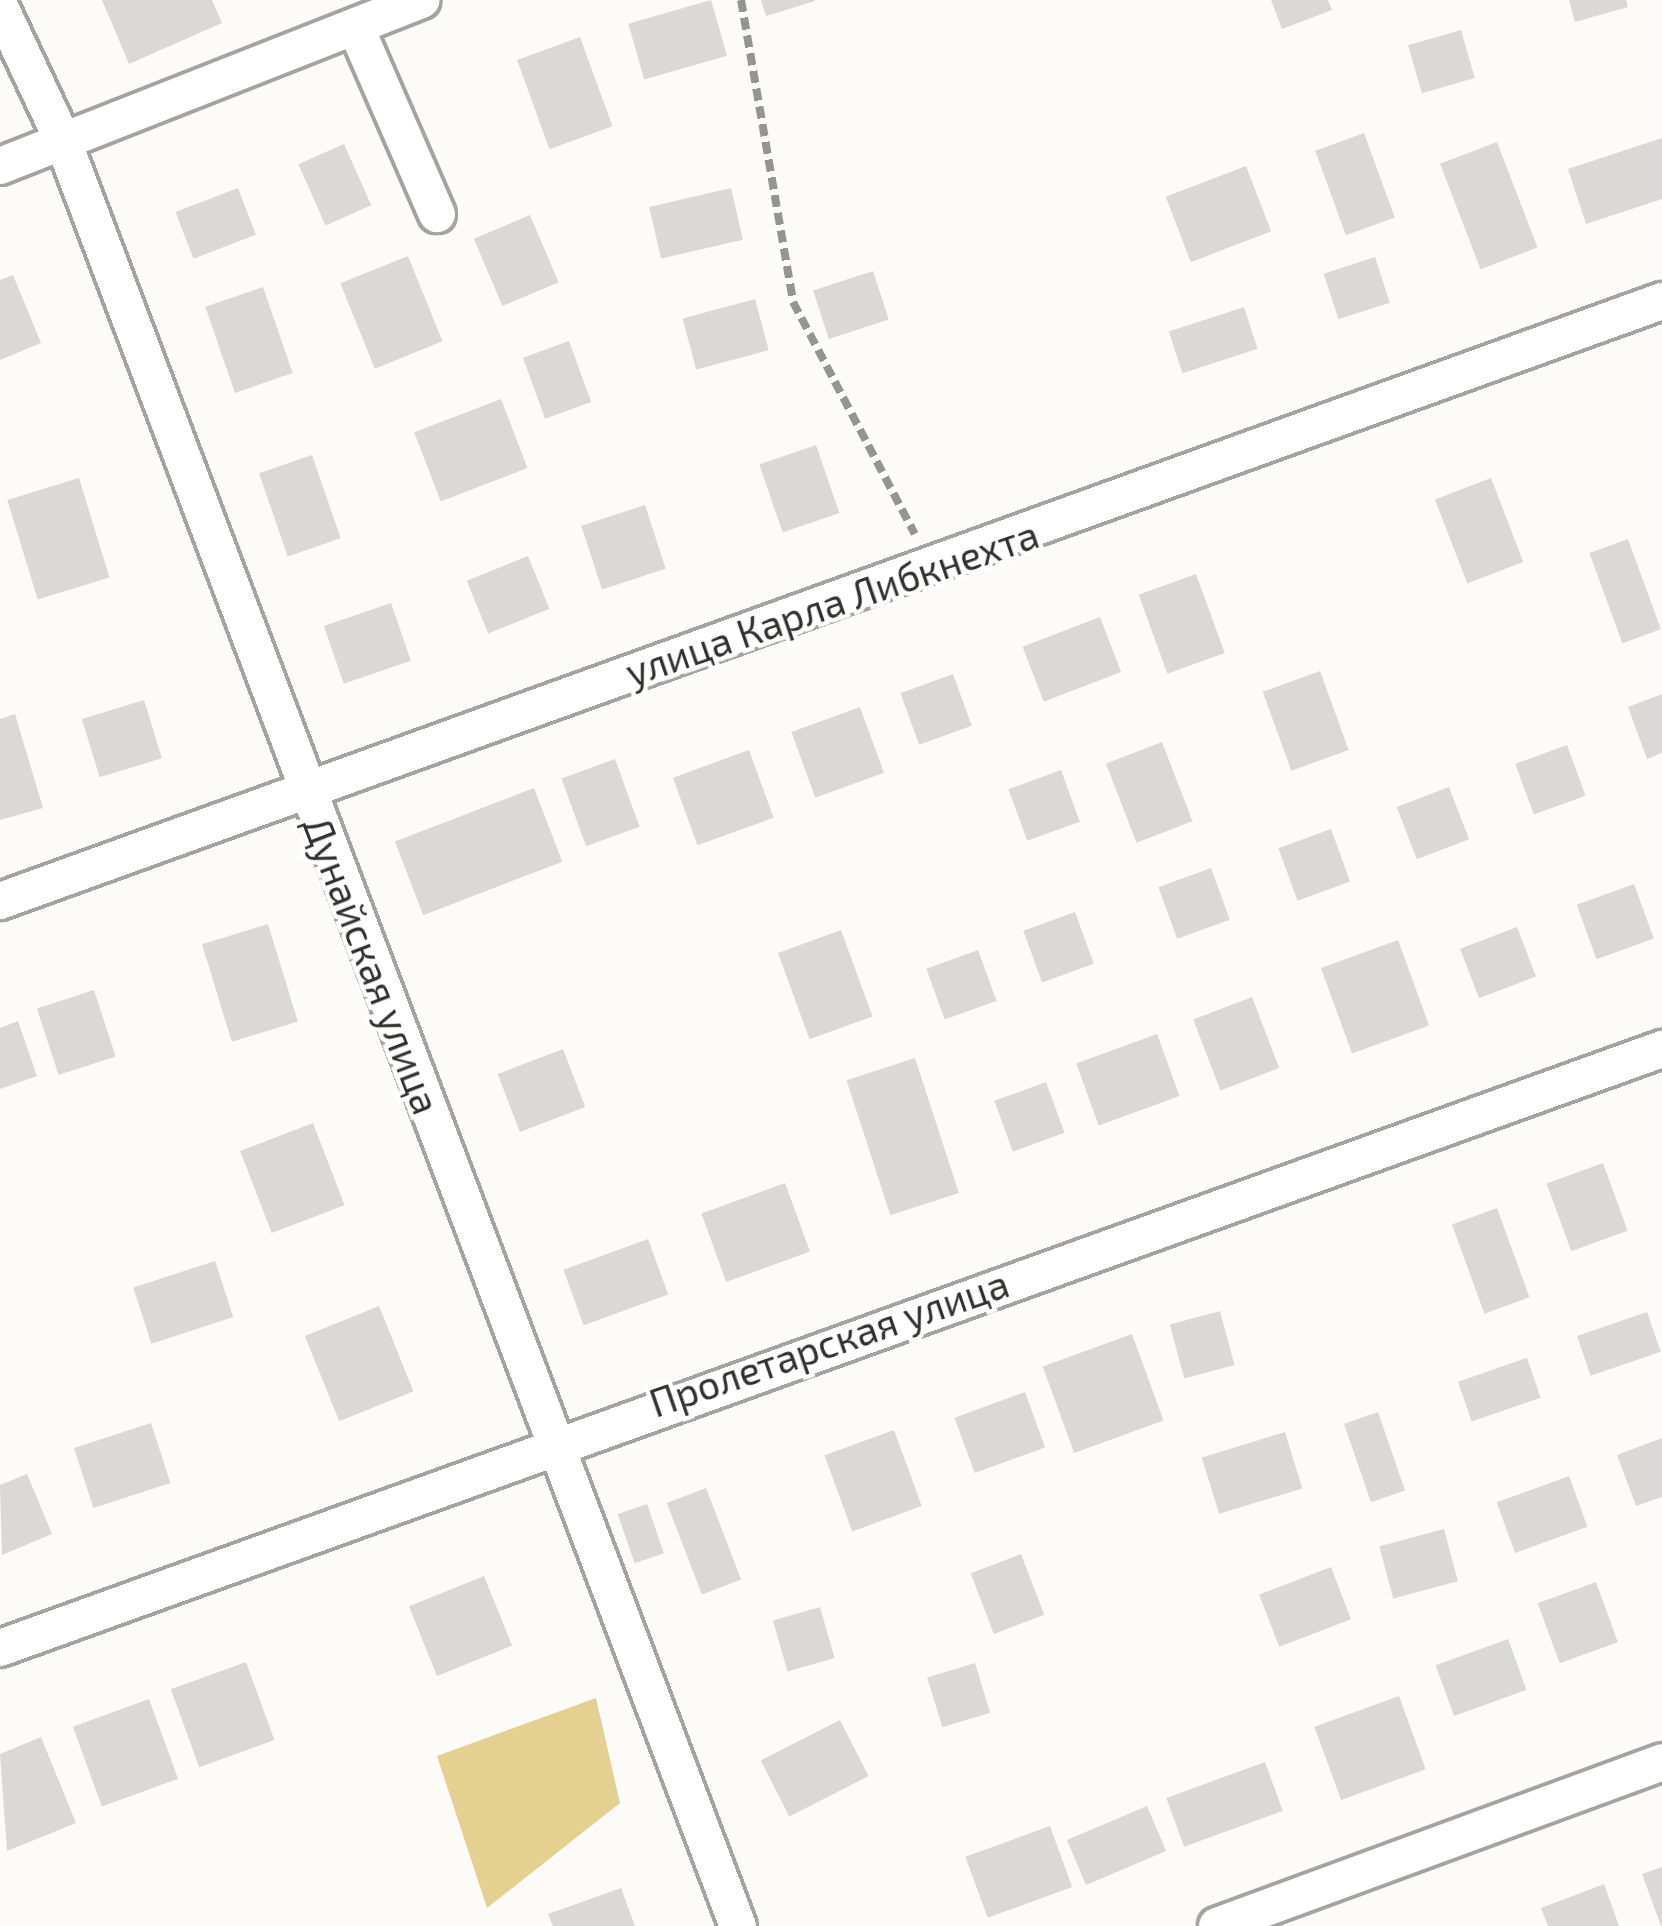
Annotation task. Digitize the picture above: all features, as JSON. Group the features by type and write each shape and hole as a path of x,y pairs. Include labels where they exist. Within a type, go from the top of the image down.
{"street":[{"path":"0,166 421,0"},
{"name":"Дунайская улица","path":"0,7 64,141 303,787 556,1439 738,1926"},
{"path":"356,28 437,214"},
{"name":"улица Карла Либкнехта","path":"0,901 303,787 934,569 1662,301"},
{"name":"Пролетарская улица","path":"0,1648 556,1439 1662,1048"},
{"path":"1217,1926 1662,1762"}],"path":[{"path":"741,0 793,302 934,569"}],"shaded area":[{"path":"596,1698 620,1803 487,1908 437,1756"}],"building":[{"path":"102,0 212,0 222,23 129,64"},
{"path":"711,0 727,56 644,79 628,24"},
{"path":"761,0 814,0 815,1 766,16"},
{"path":"1271,0 1328,0 1332,10 1282,29"},
{"path":"1569,0 1626,0 1628,7 1575,22"},
{"path":"1461,30 1475,78 1422,93 1408,45"},
{"path":"580,37 612,126 550,149 517,60"},
{"path":"1364,133 1395,218 1346,235 1315,151"},
{"path":"1662,138 1662,199 1586,224 1568,169"},
{"path":"1497,142 1537,247 1481,269 1440,164"},
{"path":"344,144 371,205 326,226 298,164"},
{"path":"1246,166 1271,231 1191,262 1166,197"},
{"path":"238,188 256,235 193,259 175,212"},
{"path":"731,188 743,240 661,259 649,207"},
{"path":"530,215 559,282 502,306 474,239"},
{"path":"408,256 442,341 375,369 340,283"},
{"path":"1375,257 1390,303 1338,319 1324,274"},
{"path":"873,271 889,320 829,339 813,290"},
{"path":"13,275 41,343 0,360 0,280"},
{"path":"263,287 293,373 235,393 205,307"},
{"path":"755,299 769,350 696,370 683,318"},
{"path":"1244,307 1258,349 1182,373 1169,331"},
{"path":"569,341 591,402 545,419 523,358"},
{"path":"501,399 528,468 441,501 414,432"},
{"path":"816,445 839,513 783,533 759,465"},
{"path":"312,455 341,538 288,556 259,473"},
{"path":"79,478 109,577 38,599 7,500"},
{"path":"1491,478 1523,562 1467,584 1435,500"},
{"path":"645,505 666,569 602,589 581,526"},
{"path":"1628,539 1661,629 1622,643 1589,553"},
{"path":"528,556 549,609 488,634 467,581"},
{"path":"1196,574 1225,653 1167,674 1139,595"},
{"path":"391,603 411,661 344,684 324,626"},
{"path":"1100,617 1121,672 1044,702 1023,647"},
{"path":"1320,671 1349,750 1291,771 1263,692"},
{"path":"953,674 972,726 919,745 900,693"},
{"path":"1662,694 1662,753 1647,759 1628,707"},
{"path":"144,700 162,758 100,777 82,719"},
{"path":"860,707 884,773 815,798 791,732"},
{"path":"15,714 43,808 0,820 0,719"},
{"path":"1162,742 1192,821 1136,843 1106,764"},
{"path":"1567,745 1585,796 1534,815 1515,764"},
{"path":"749,750 774,818 698,845 673,778"},
{"path":"615,759 640,827 586,846 561,778"},
{"path":"1061,770 1080,822 1027,841 1008,789"},
{"path":"1449,787 1469,839 1417,859 1397,807"},
{"path":"534,788 562,862 423,915 395,841"},
{"path":"1331,829 1350,882 1298,901 1278,848"},
{"path":"1211,868 1230,920 1177,939 1158,887"},
{"path":"1634,884 1654,939 1597,959 1577,905"},
{"path":"1075,912 1094,964 1042,982 1023,931"},
{"path":"268,924 298,1022 232,1042 202,944"},
{"path":"1517,927 1536,976 1479,998 1460,949"},
{"path":"841,930 872,1016 810,1039 778,953"},
{"path":"1398,940 1429,1026 1352,1054 1321,968"},
{"path":"978,950 996,1001 945,1020 926,969"},
{"path":"94,990 116,1057 59,1075 37,1009"},
{"path":"1252,997 1279,1068 1220,1091 1193,1020"},
{"path":"18,1021 37,1076 0,1089 0,1028"},
{"path":"1157,1034 1180,1096 1099,1125 1076,1063"},
{"path":"563,1049 585,1107 520,1132 498,1074"},
{"path":"915,1058 959,1193 890,1215 847,1080"},
{"path":"1046,1082 1064,1133 1013,1152 994,1101"},
{"path":"313,1123 345,1205 272,1233 240,1151"},
{"path":"1603,1163 1628,1231 1571,1251 1547,1184"},
{"path":"785,1183 810,1252 726,1282 701,1213"},
{"path":"1497,1208 1529,1297 1484,1314 1452,1224"},
{"path":"648,1239 668,1294 584,1325 563,1270"},
{"path":"215,1261 233,1317 151,1344 133,1288"},
{"path":"379,1306 413,1391 339,1421 305,1336"},
{"path":"1220,1311 1234,1365 1184,1379 1170,1324"},
{"path":"1647,1312 1661,1352 1591,1376 1577,1336"},
{"path":"1132,1334 1163,1420 1074,1453 1043,1366"},
{"path":"1527,1358 1541,1398 1472,1421 1458,1382"},
{"path":"1025,1392 1045,1447 975,1473 955,1418"},
{"path":"1378,1412 1405,1490 1371,1502 1344,1424"},
{"path":"151,1423 170,1483 93,1508 74,1448"},
{"path":"894,1430 922,1506 852,1531 824,1455"},
{"path":"1285,1432 1302,1488 1219,1514 1202,1457"},
{"path":"1662,1438 1662,1497 1636,1506 1617,1455"},
{"path":"27,1474 52,1534 2,1555 0,1485"},
{"path":"1569,1476 1587,1527 1515,1553 1497,1502"},
{"path":"706,1488 741,1579 702,1595 667,1503"},
{"path":"647,1504 664,1553 635,1563 618,1514"},
{"path":"1444,1529 1458,1581 1393,1599 1379,1546"},
{"path":"1021,1554 1044,1615 994,1634 971,1573"},
{"path":"1331,1567 1351,1619 1279,1647 1259,1595"},
{"path":"484,1576 512,1646 437,1676 409,1606"},
{"path":"1596,1582 1618,1642 1560,1663 1538,1603"},
{"path":"820,1607 835,1658 788,1671 773,1621"},
{"path":"1508,1639 1526,1690 1454,1716 1436,1665"},
{"path":"246,1662 274,1740 199,1767 171,1689"},
{"path":"975,1663 990,1713 942,1727 927,1678"},
{"path":"1399,1696 1426,1769 1341,1800 1314,1727"},
{"path":"149,1699 178,1779 102,1807 73,1727"},
{"path":"840,1720 869,1776 789,1817 761,1760"},
{"path":"41,1737 76,1823 7,1851 0,1754"},
{"path":"1265,1762 1283,1811 1184,1847 1166,1798"},
{"path":"1147,1806 1166,1851 1086,1885 1067,1840"},
{"path":"1050,1826 1072,1887 988,1918 965,1857"},
{"path":"1662,1867 1662,1926 1661,1926 1642,1874"},
{"path":"1604,1884 1619,1926 1548,1926 1541,1908"},
{"path":"621,1888 635,1926 553,1926 548,1914"}]}
